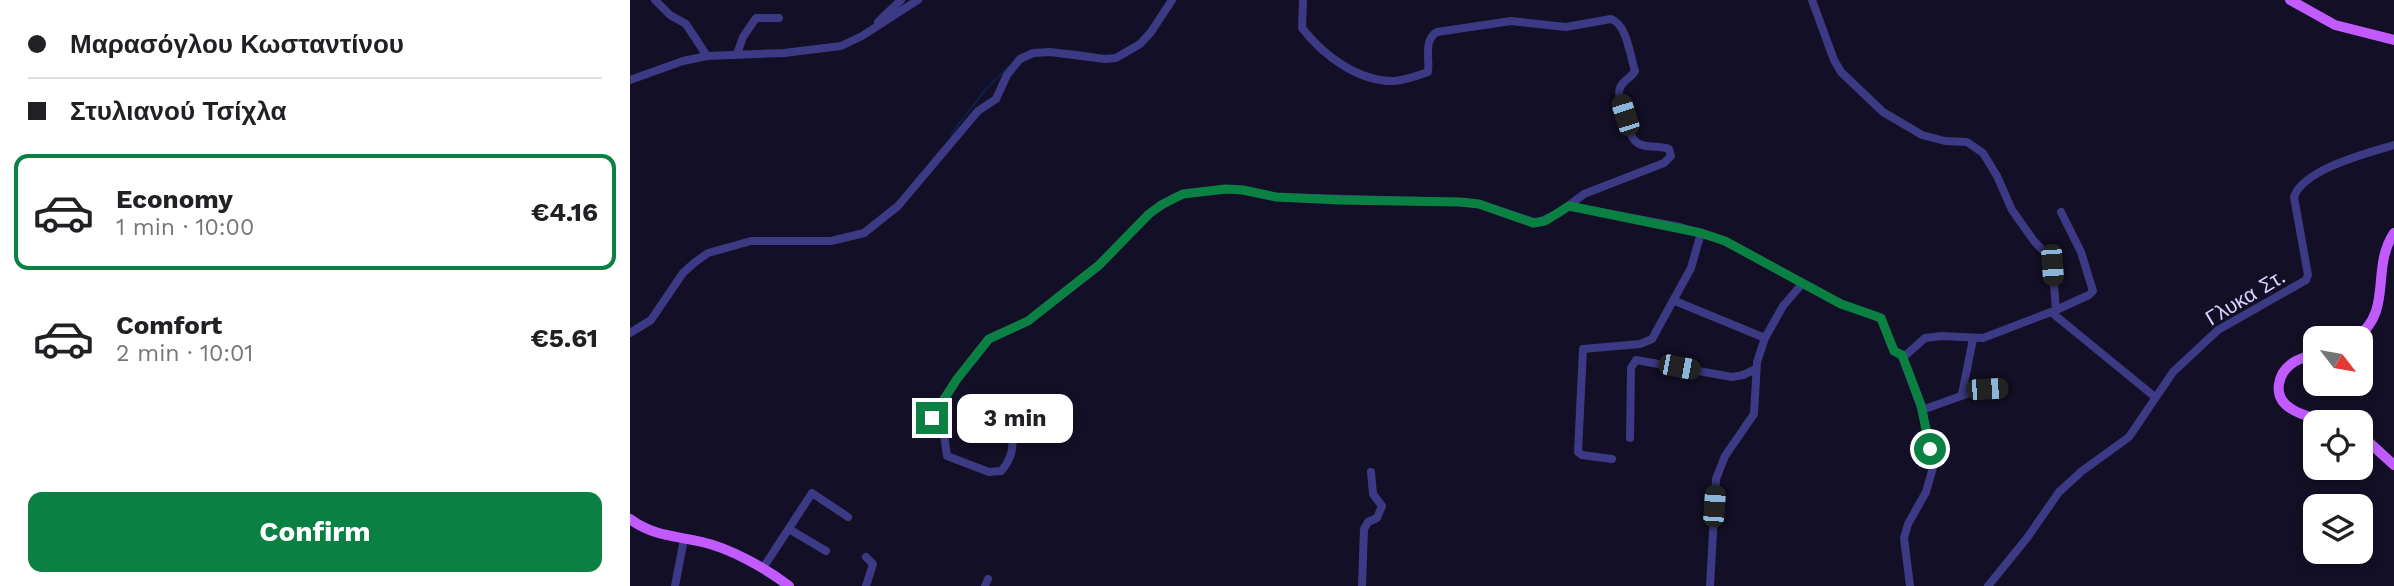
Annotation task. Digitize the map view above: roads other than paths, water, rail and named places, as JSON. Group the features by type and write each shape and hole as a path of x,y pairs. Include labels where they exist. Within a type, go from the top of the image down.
{"main road":[{"path":"2290,0 2335,25 2394,40"},
{"path":"2370,326 2382,308 2385,290 2384,259 2394,233"},
{"path":"2303,360 2287,367 2280,377 2278,388 2281,398 2289,408 2303,413"},
{"path":"2373,446 2394,465"},
{"path":"630,519 654,533 715,546 763,568 789,586"}],"street":[{"path":"655,0 670,15 686,24 706,56"},
{"path":"876,26 901,0"},
{"path":"630,80 683,61 706,56 784,54 841,46 862,36 918,0"},
{"path":"630,333 652,320 683,273 708,253 751,241 831,241 864,233 898,206 978,111 996,99 1007,75 1020,59 1032,53 1050,52 1116,58 1140,44 1172,0"},
{"path":"1013,430 1009,460 1001,471 989,472 947,456 944,435 933,424 932,418 957,379 989,339 1028,321 1099,265 1149,214 1173,198 1183,194 1226,189 1276,197 1460,202 1479,204 1533,223 1545,221 1584,194 1664,163 1671,156 1671,151 1666,148 1639,144 1632,135 1618,95 1622,84 1631,78 1635,71 1622,27 1616,20 1566,27 1511,21 1440,31 1429,38 1427,72 1401,80 1386,81 1357,72 1325,54 1302,28 1303,0"},
{"path":"1812,0 1841,72 1883,112 1912,131 1933,139 1967,142 1979,149 1997,176 2012,210 2034,241 2052,260 2054,311 2155,397"},
{"path":"737,54 743,37 756,18 779,18"},
{"name":"Γλυκα Στ.","path":"1988,586 2027,538 2059,492 2082,471 2130,438 2173,372 2218,330 2306,280 2308,275 2294,197 2300,186 2352,158 2394,145"},
{"path":"1569,206 1701,233 1725,241 1841,304 1877,316 1882,321 1894,351 1902,355 1922,410 1934,464 1929,486 1908,524 1904,538 1910,586"},
{"path":"1902,355 1931,336 1983,338 2089,295 2093,291 2081,252 2061,212"},
{"path":"1612,459 1581,455 1578,452 1583,349 1649,342 1675,301 1693,264 1701,233"},
{"path":"1710,586 1716,479 1725,456 1754,414 1756,369 1765,338 1783,306 1802,284"},
{"path":"1675,301 1765,338"},
{"path":"1962,394 1973,339"},
{"path":"1630,438 1632,368 1636,360 1732,377 1756,369"},
{"path":"1922,410 1962,394 2002,388"},
{"path":"1362,586 1364,529 1368,522 1377,518 1382,506 1373,494 1371,472"},
{"path":"763,568 812,494 848,517"},
{"path":"789,529 826,551"},
{"path":"675,586 684,539"},
{"path":"866,556 873,564 866,586"}],"waterway":[{"path":"1068,50 1094,54"},
{"path":"951,134 986,89 1008,67"}]}
